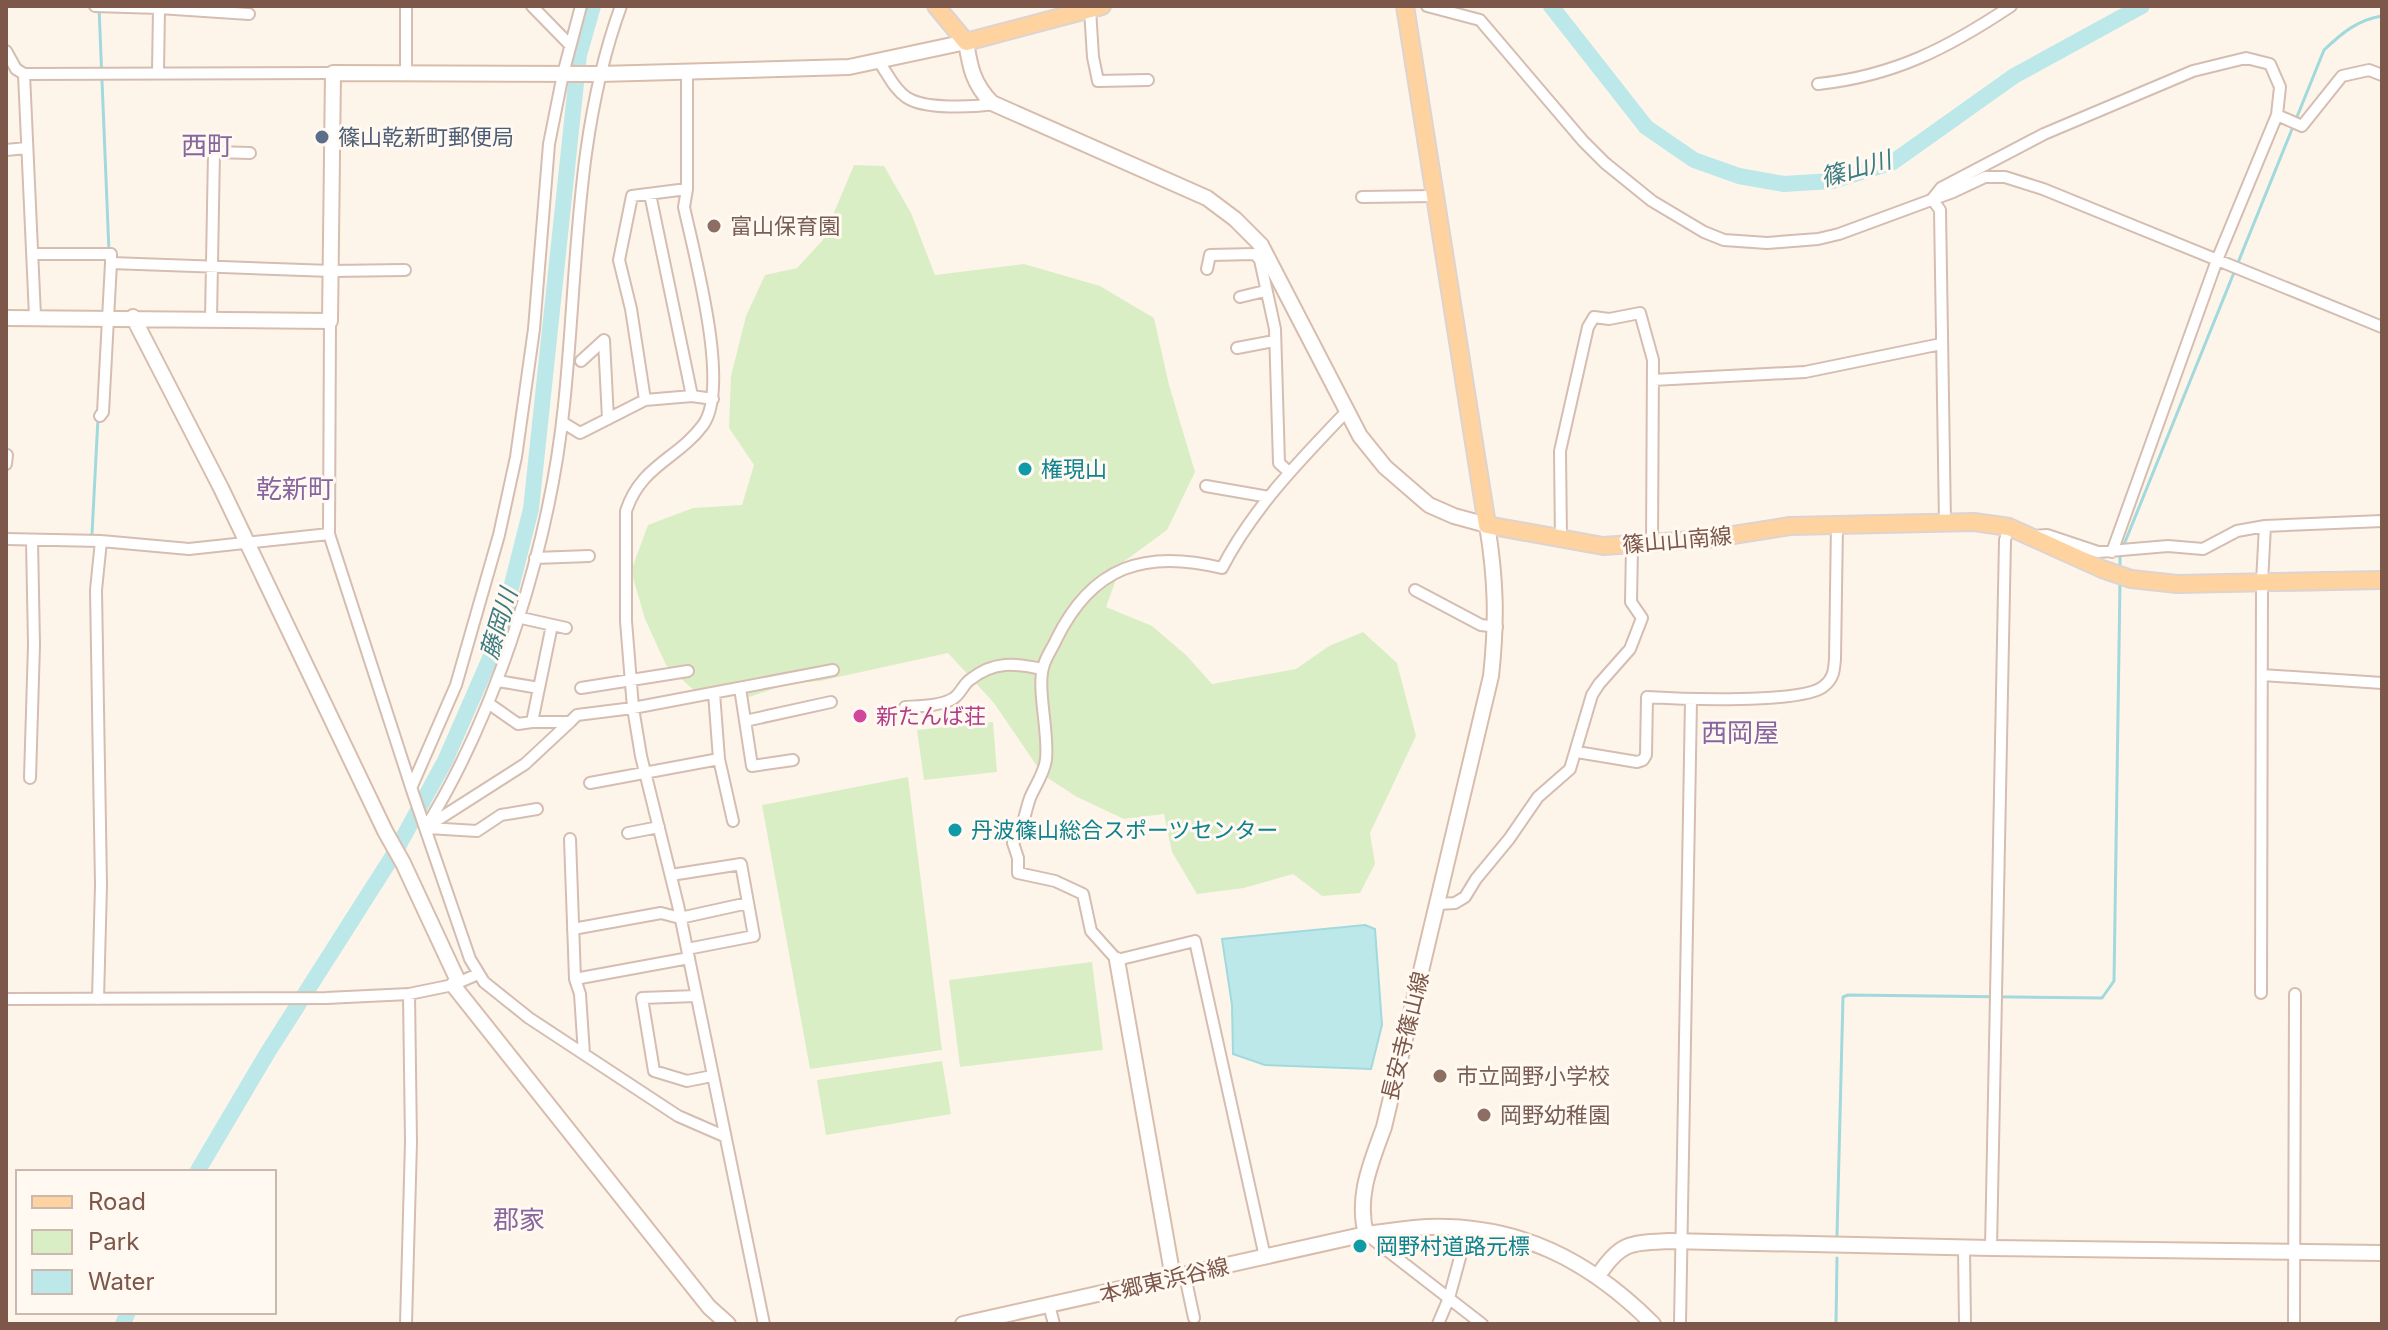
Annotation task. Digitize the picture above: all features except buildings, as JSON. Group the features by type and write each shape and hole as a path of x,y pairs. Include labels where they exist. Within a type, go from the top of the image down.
{"main road":[{"path":"936,6 966,42 1096,7"},
{"path":"1405,6 1487,525"},
{"name":"篠山山南線","path":"1487,525 1561,540 1603,546 1632,546 1790,526 1974,522 2009,527 2131,579 2177,584 2382,580"}],"street":[{"path":"95,6 249,14"},
{"path":"406,6 406,75"},
{"path":"532,6 570,45"},
{"path":"412,790 456,685 499,535 516,457 534,329 549,144 581,6"},
{"path":"425,824 451,788 498,681 535,558 562,422 585,155 596,74 621,6"},
{"path":"1427,6 1480,20 1605,163 1652,201 1704,232 1724,240 1767,243 1818,239 1839,234 1985,177 2005,177 2043,189 2382,327"},
{"path":"1818,84 1856,80 1897,68 1966,36 2011,6"},
{"path":"1096,7 1093,57 1098,81 1148,80"},
{"path":"158,72 159,8"},
{"path":"6,51 16,69 24,74 596,74 849,67 966,42 970,73 980,91 995,104 1207,198 1235,219 1261,245 1265,291 1275,329 1279,463 1289,472"},
{"path":"1932,199 1941,188 2044,134 2193,71 2246,58 2270,64 2280,87 2277,115 2217,260 2119,551"},
{"path":"879,62 897,90 910,100 973,107 995,104"},
{"path":"2277,115 2302,126 2342,76 2369,70 2382,75"},
{"path":"333,73 329,534 470,959 484,982 529,1018 678,1116 724,1136"},
{"path":"687,73 687,189 684,207 711,334 713,399 704,425 651,470 631,494 626,511 626,621 633,708 688,953 764,1324"},
{"path":"24,74 35,316"},
{"path":"6,150 27,148"},
{"path":"211,319 214,152 250,153"},
{"path":"645,400 631,309 619,260 632,196 687,189"},
{"path":"650,194 692,396"},
{"path":"1362,197 1435,196"},
{"path":"1932,199 1940,210 1945,523"},
{"path":"33,254 111,254 110,317 103,412 100,416"},
{"path":"1207,269 1210,255 1255,254 1264,258 1360,436 1385,467 1429,505 1487,525"},
{"path":"111,263 331,271 405,270"},
{"path":"1240,297 1265,291"},
{"path":"1561,540 1560,451 1583,348 1594,317 1609,319 1640,313 1653,360 1652,545"},
{"path":"133,317 247,542 403,863 455,983 484,1025 709,1307 728,1324"},
{"path":"6,318 330,321"},
{"path":"581,361 604,340 608,419"},
{"path":"1237,348 1274,341"},
{"path":"1653,380 1805,372 1941,344"},
{"path":"562,422 580,433 645,400 692,396 713,399"},
{"path":"1194,1318 1179,1277 1117,960 1091,931 1083,894 1055,881 1018,873 1018,858 1013,843 1023,831 1029,802 1046,761 1042,669 1076,605 1093,588 1122,568 1144,562 1169,561 1222,568 1236,541 1269,497 1347,411"},
{"path":"6,464 7,455"},
{"path":"1206,486 1269,497"},
{"path":"2032,536 2047,535 2098,552 2168,546 2203,549 2237,531 2265,526 2382,521"},
{"path":"1577,752 1637,762 1643,760 1646,755 1647,697 1691,700 1781,697 1812,693 1823,688 1833,676 1837,524"},
{"name":"長安寺篠山線","path":"1366,1234 1360,1213 1365,1180 1384,1127 1491,676 1497,627 1494,570 1487,525"},
{"path":"2261,993 2262,582 2265,526"},
{"path":"1991,1248 2004,556 2009,527"},
{"path":"6,539 101,541 189,549 329,534"},
{"path":"30,778 34,645 32,540"},
{"path":"98,999 101,885 96,590 101,541"},
{"path":"1439,904 1455,903 1465,897 1538,797 1570,769 1592,695 1630,649 1642,618 1631,602 1632,546"},
{"path":"535,558 589,556"},
{"path":"1415,590 1481,625 1497,627"},
{"path":"517,617 566,628"},
{"path":"532,722 552,625"},
{"path":"905,707 955,698 968,680 995,664 1042,669"},
{"path":"425,824 525,764 577,715 633,708 833,670"},
{"path":"581,688 688,671"},
{"path":"2262,675 2382,683"},
{"path":"498,681 539,688"},
{"path":"740,688 752,766 793,760"},
{"path":"714,693 719,759 733,821"},
{"path":"1680,1324 1691,700"},
{"path":"745,721 831,702"},
{"path":"488,703 518,724 570,722"},
{"path":"590,783 719,759"},
{"path":"425,824 477,831 501,815 537,809"},
{"path":"628,833 659,827"},
{"path":"570,839 575,979 580,994 584,1054"},
{"path":"575,979 754,936 741,864 671,875"},
{"path":"573,929 661,913 680,918 748,903"},
{"path":"1117,960 1195,941 1265,1257"},
{"path":"6,999 326,998 409,994 478,974"},
{"path":"406,1324 411,1142 409,994"},
{"path":"2294,1324 2295,994"},
{"path":"696,996 642,998 654,1071 687,1081 712,1076"},
{"path":"1366,1234 1425,1227 1468,1228 1525,1239 1572,1259 1598,1276 1627,1298 1653,1324"},
{"path":"1438,1324 1449,1298 1468,1228"},
{"path":"1366,1234 1482,1324"},
{"name":"本郷東浜谷線","path":"963,1324 1005,1319 1049,1305 1366,1234"},
{"path":"1598,1276 1611,1256 1622,1248 1643,1243 1681,1241 2382,1253"},
{"path":"1964,1248 1965,1324"},
{"path":"1049,1305 1054,1324"}],"green space":[{"path":"854,165 884,166 911,213 935,275 1024,264 1100,286 1154,318 1169,385 1195,472 1167,530 1122,563 1106,607 1152,626 1186,655 1212,684 1296,669 1329,646 1363,632 1397,663 1416,736 1370,833 1375,864 1360,893 1322,896 1293,874 1244,888 1197,894 1172,852 1164,814 1124,819 1077,797 1043,775 994,703 948,653 820,681 791,683 749,697 698,694 666,665 645,619 631,571 648,525 693,508 742,505 754,465 729,428 731,376 746,316 765,275 797,268 822,241"},
{"path":"993,722 997,772 924,780 917,730"},
{"path":"908,777 942,1050 810,1069 762,805"},
{"path":"1092,962 1103,1050 960,1067 949,980"},
{"path":"942,1061 951,1114 826,1135 817,1080"}],"water":[{"path":"1365,925 1375,929 1382,1025 1371,1069 1265,1065 1233,1054 1232,1005 1222,939"}],"waterway":[{"name":"藤岡川","path":"198,1170 268,1052 394,854 445,761 498,640 531,509 579,55 593,6"},
{"name":"篠山川","path":"1551,6 1646,127 1694,160 1739,176 1784,184 1832,181 1893,162 2014,76 2142,6"},
{"path":"99,7 109,252"},
{"path":"2123,547 2324,50 2350,28 2382,16"},
{"path":"92,534 98,418"},
{"path":"2120,554 2120,571"},
{"path":"1837,1235 1843,997 2102,998 2114,981 2120,582"},
{"path":"1836,1324 1837,1258"},
{"name":"藤岡川","path":"123,1324 127,1314"}],"place":[{"name":"篠山乾新町郵便局","path":"322,137"},
{"name":"富山保育園","path":"714,226"},
{"name":"権現山","path":"1025,469"},
{"name":"新たんば荘","path":"860,716"},
{"name":"丹波篠山総合スポーツセンター","path":"955,830"},
{"name":"市立岡野小学校","path":"1440,1076"},
{"name":"岡野幼稚園","path":"1484,1115"},
{"name":"岡野村道路元標","path":"1360,1246"}],"district":[{"name":"西町","path":"207,146"},
{"name":"乾新町","path":"295,489"},
{"name":"西岡屋","path":"1740,733"},
{"name":"郡家","path":"519,1220"}]}
